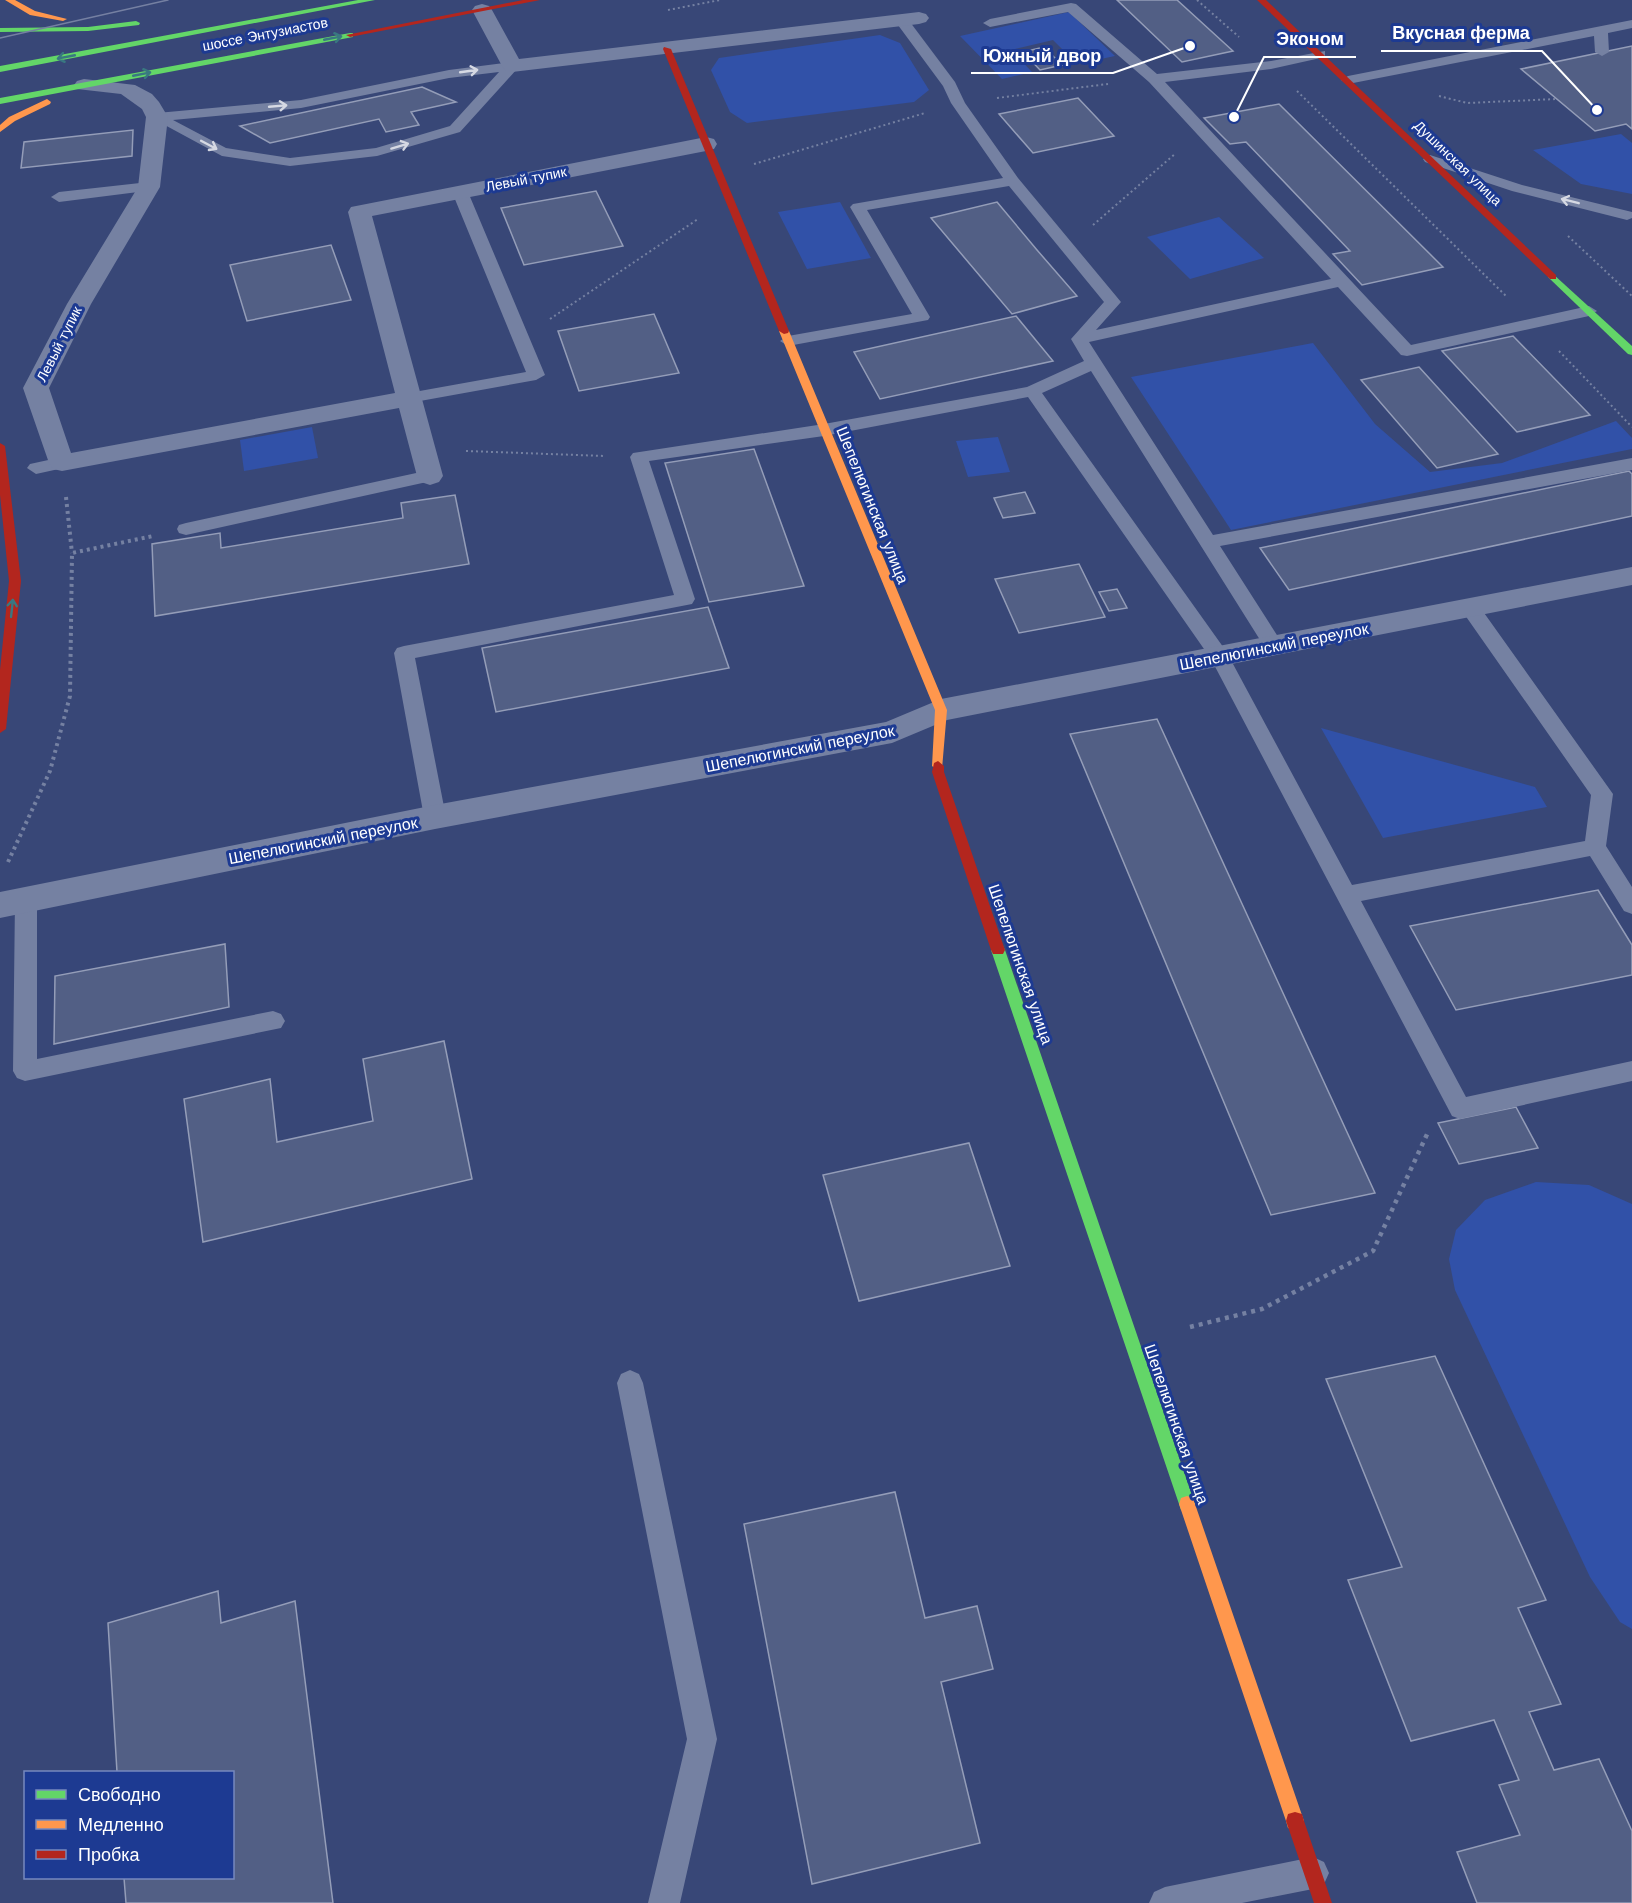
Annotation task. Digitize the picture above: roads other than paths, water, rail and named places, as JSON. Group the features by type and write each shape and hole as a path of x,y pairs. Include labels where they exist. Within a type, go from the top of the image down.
{"street":[{"path":"0,30 88,29 153,18 107,22 54,18 33,13 9,0"},
{"name":"шоссе Энтузиастов","path":"0,69 371,0"},
{"name":"шоссе Энтузиастов","path":"0,101 536,0"},
{"name":"Душинская улица","path":"1261,0 1348,80 1632,352"},
{"path":"482,10 512,66 910,19"},
{"name":"Шепелюгинская улица","path":"667,49 940,710 938,772 1323,1903"},
{"path":"0,129 26,111 84,85 122,87 141,94 153,106 157,117"},
{"name":"Левый тупик","path":"62,464 36,388 79,304 149,187 157,117"},
{"name":"Левый тупик","path":"430,476 359,212 706,144"},
{"path":"62,464 409,398"},
{"path":"0,446 15,581 0,729"},
{"name":"Шепелюгинский переулок","path":"13,902 435,817 892,732 940,710 1632,576"}],"lane":[{"path":"990,23 1071,7 1154,79 1407,351 1589,311"},
{"path":"910,19 950,85 958,103 1013,181 1113,302 1079,339"},
{"path":"1348,80 1632,24"},
{"path":"1601,30 1602,52"},
{"path":"1154,79 1271,65 1320,54"},
{"path":"157,117 222,152 290,162 377,152 455,129 512,66"},
{"path":"157,117 301,104 449,74 512,66"},
{"path":"1430,159 1517,188 1630,216"},
{"path":"788,340 922,317 858,207 1013,181"},
{"path":"59,197 149,187"},
{"path":"409,398 536,375 459,192"},
{"path":"1079,339 1342,281"},
{"path":"1079,339 1274,646"},
{"path":"435,817 404,653 685,598 639,457 824,430 1032,391 1093,363"},
{"path":"1032,391 1219,656 1460,1109 1632,1071"},
{"path":"36,468 62,464"},
{"path":"1208,542 1632,464"},
{"path":"186,529 430,476"},
{"path":"1470,608 1602,794 1595,847 1632,904"},
{"path":"1347,895 1595,847"},
{"path":"13,902 25,1071 273,1021"},
{"path":"630,1383 702,1739 664,1903"},
{"path":"1165,1903 1313,1873"}],"tram line":[{"path":"0,38 168,0"}],"place":[{"name":"Южный двор","path":"1190,46"},
{"name":"Вкусная ферма","path":"1597,110"},
{"name":"Эконом","path":"1234,117"}]}
